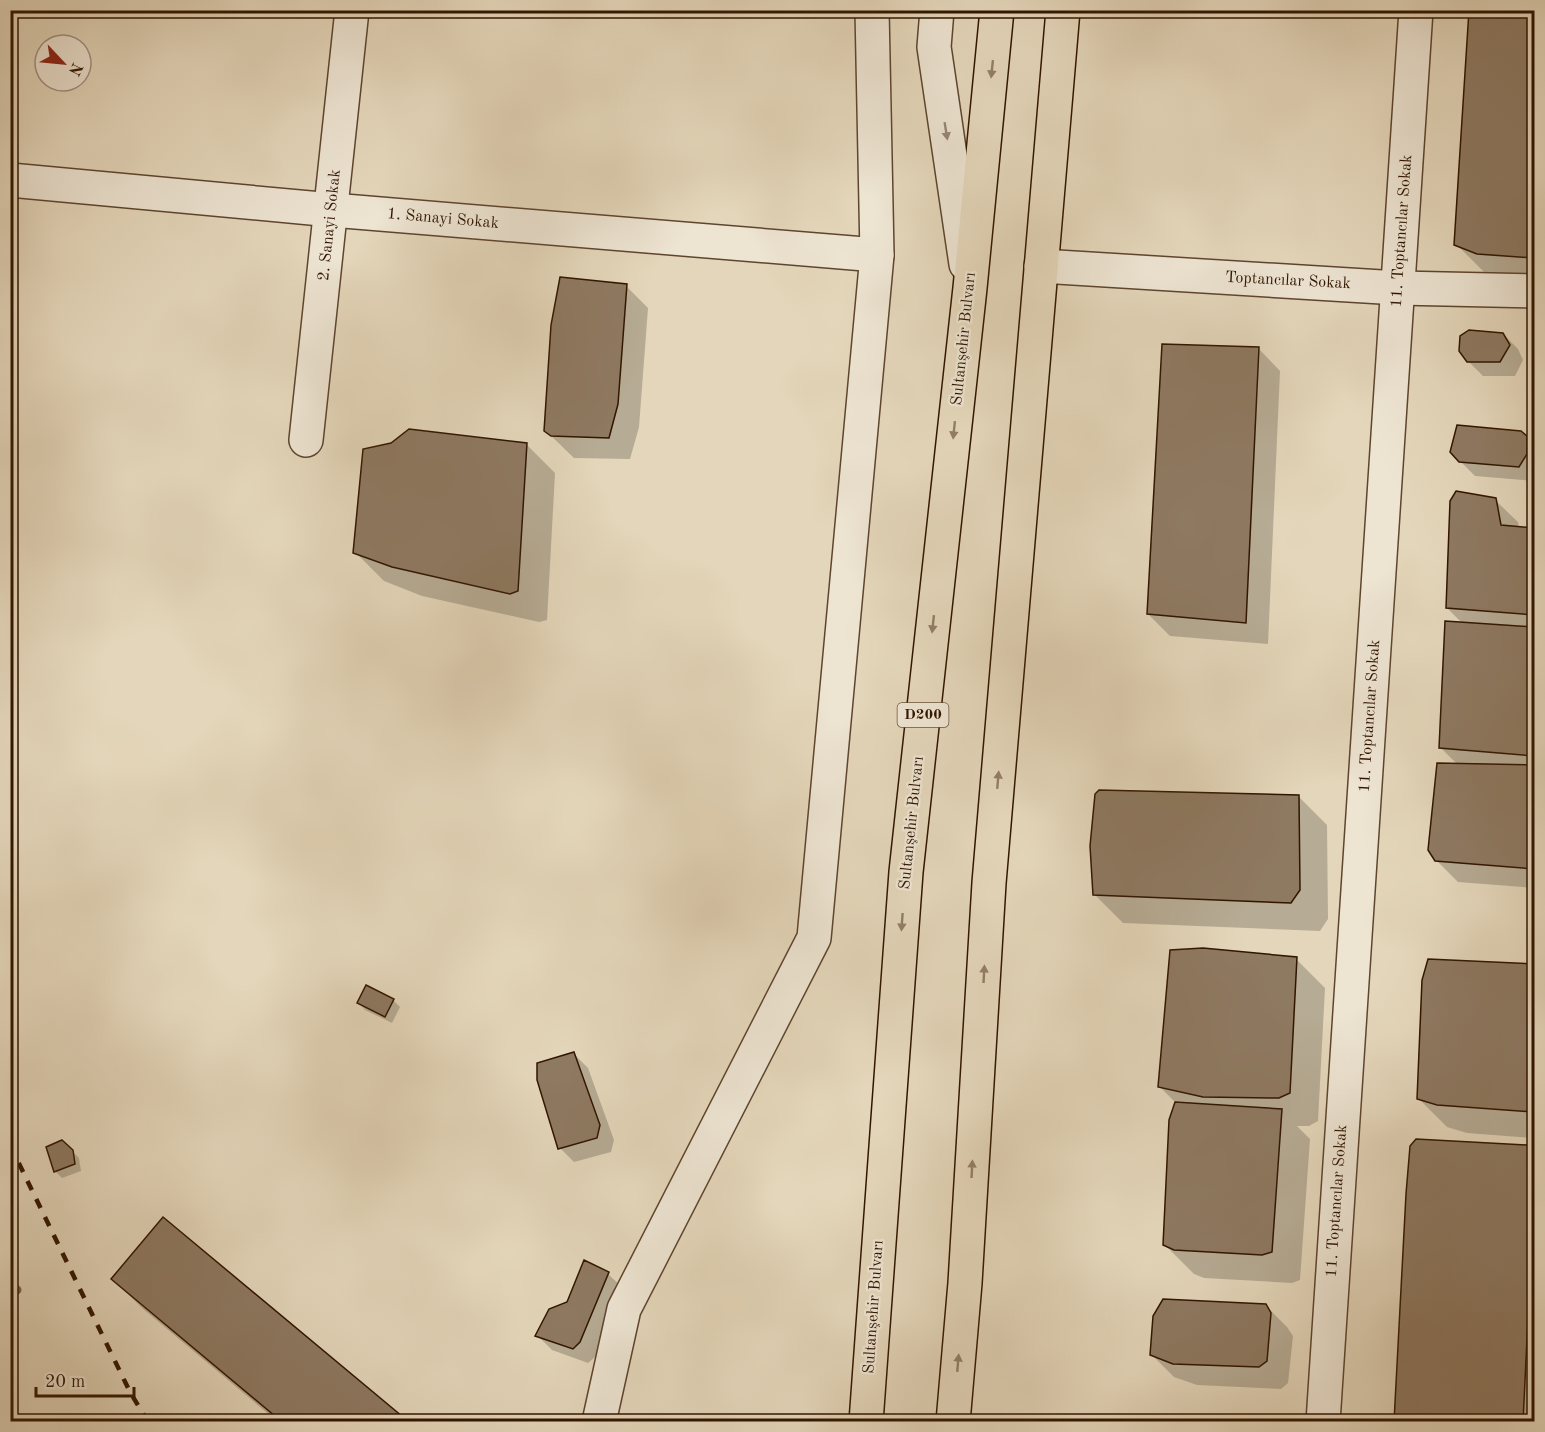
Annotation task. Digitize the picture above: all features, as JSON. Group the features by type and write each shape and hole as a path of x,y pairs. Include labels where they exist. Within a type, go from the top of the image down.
{"highway":[{"name":"Sultanşehir Bulvarı","path":"866,1422 906,872 970,288 997,10"},
{"path":"953,1422 965,1283 989,883 1063,10"}],"street":[{"name":"2. Sanayi Sokak","path":"306,440 352,10"},
{"path":"599,1422 624,1309 814,938 877,255 872,10"},
{"path":"937,10 934,47 970,288"},
{"name":"11. Toptancılar Sokak","path":"1323,1422 1416,10"},
{"name":"1. Sanayi Sokak","path":"10,180 332,210 877,255"},
{"name":"Toptancılar Sokak","path":"1041,266 1398,288 1534,291"}],"building":[{"path":"1469,10 1534,10 1534,258 1477,254 1454,245"},
{"path":"560,277 627,284 618,404 609,438 551,436 544,431 551,325"},
{"path":"1469,330 1503,333 1510,345 1500,362 1467,362 1459,351 1460,336"},
{"path":"1162,344 1259,347 1246,623 1147,614"},
{"path":"1457,425 1521,431 1527,436 1527,454 1519,467 1459,462 1450,452"},
{"path":"409,429 527,443 518,591 510,594 392,567 353,553 363,449 391,443"},
{"path":"1534,437 1534,517 1531,516"},
{"path":"1456,491 1496,498 1501,525 1534,528 1534,615 1446,608 1450,501"},
{"path":"1445,621 1534,627 1534,756 1439,748"},
{"path":"1437,763 1534,765 1534,869 1435,861 1428,850"},
{"path":"1099,790 1299,795 1300,890 1291,903 1093,895 1090,846 1095,794"},
{"path":"1203,948 1297,957 1290,1093 1279,1098 1203,1097 1158,1087 1170,950"},
{"path":"1428,959 1534,964 1534,1112 1437,1105 1417,1099 1422,980"},
{"path":"366,985 394,999 385,1017 357,1003"},
{"path":"574,1052 600,1125 597,1138 558,1149 537,1080 537,1063"},
{"path":"1175,1102 1282,1109 1272,1252 1262,1255 1174,1250 1163,1245 1169,1120"},
{"path":"1416,1139 1527,1145 1534,1152 1523,1422 1394,1422 1406,1194 1410,1146"},
{"path":"62,1140 73,1150 75,1164 54,1172 46,1147"},
{"path":"163,1217 409,1422 282,1422 111,1279"},
{"path":"584,1260 609,1272 580,1342 573,1349 535,1336 549,1309 567,1302"},
{"path":"1163,1299 1266,1304 1271,1313 1267,1361 1259,1367 1173,1364 1150,1355 1153,1316"},
{"path":"1534,1354 1534,1422 1531,1422"},
{"path":"466,1416 472,1422 459,1422"}],"waterway":[{"path":"10,1285 17,1290"}],"railway":[{"path":"10,1145 130,1392 148,1422"}]}
